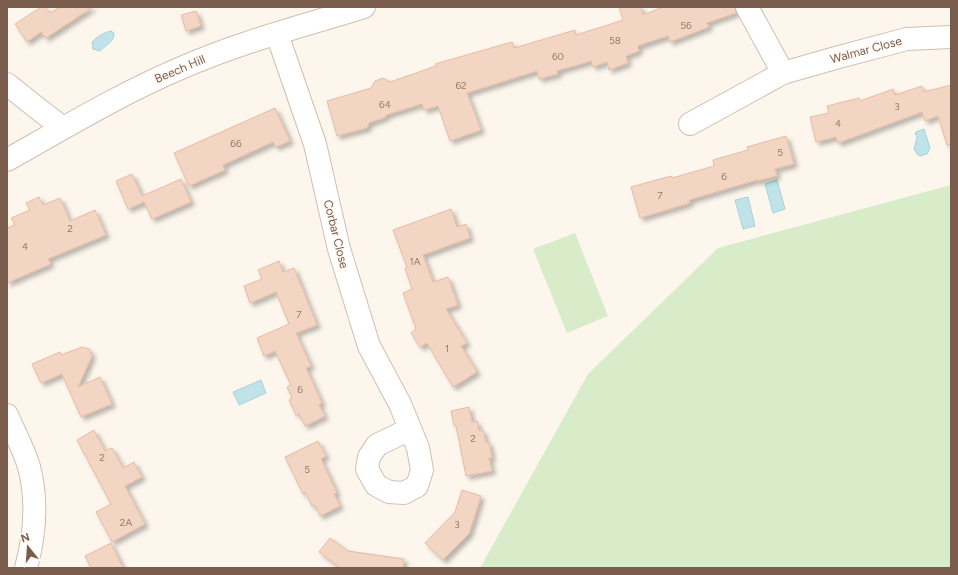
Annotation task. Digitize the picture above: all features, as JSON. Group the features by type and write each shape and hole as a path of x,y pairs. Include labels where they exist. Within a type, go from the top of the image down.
{"street":[{"name":"Beech Hill","path":"7,160 127,93 181,67 232,48 364,7"},
{"path":"747,7 783,74"},
{"name":"Corbar Close","path":"277,34 315,144 339,249 369,346 400,404 410,429"},
{"name":"Walmar Close","path":"690,124 783,74 906,39 951,37"},
{"path":"7,84 63,128"},
{"path":"7,415 28,466 33,490 35,520 26,568"}],"green space":[{"path":"951,185 951,568 480,568 588,374 718,248"},
{"path":"575,233 608,316 567,333 533,249"}],"water":[{"path":"111,31 114,33 114,36 110,43 100,51 93,49 92,42 96,38"},
{"path":"924,129 930,148 927,154 920,156 914,149 917,137 915,133"},
{"path":"777,180 785,209 773,213 765,184"},
{"path":"748,197 755,226 743,229 735,200"},
{"path":"261,380 266,393 239,405 233,392"}],"building":[{"path":"41,7 45,7 50,13 60,7 93,7 46,38 41,32 27,42 15,24"},
{"path":"619,7 641,7 643,15 663,7 735,7 736,13 707,23 709,27 670,42 668,36 638,46 639,51 626,56 628,63 609,70 607,62 593,67 591,61 557,71 558,74 539,79 537,71 467,93 481,130 450,141 438,106 424,110 422,104 386,115 386,117 369,123 367,128 337,136 327,101 371,88 375,81 383,78 390,82 436,66 435,64 512,42 514,48 575,30 576,35 623,20"},
{"path":"196,11 201,26 186,31 181,15"},
{"path":"951,85 951,145 947,145 938,116 925,121 922,112 838,143 836,137 816,142 810,117 829,113 827,106 859,98 860,101 893,89 895,95 922,86 924,92"},
{"path":"275,108 290,141 276,147 273,142 223,165 225,170 189,186 174,153"},
{"path":"786,136 794,164 775,169 777,176 757,180 689,200 690,203 640,218 631,187 671,176 672,178 714,166 713,160 748,150 747,147"},
{"path":"132,174 142,196 181,179 191,202 152,219 144,202 128,209 116,181"},
{"path":"39,197 43,205 60,198 70,221 95,210 106,235 48,259 51,264 7,283 7,228 15,225 11,218 30,210 26,203"},
{"path":"451,209 457,227 466,224 470,238 423,255 433,282 448,277 458,305 446,309 467,343 461,346 477,372 453,387 427,343 420,347 411,333 416,329 403,293 412,289 405,268 407,267 393,230"},
{"path":"279,261 283,272 294,268 317,325 296,333 311,366 306,368 322,403 319,405 325,416 305,426 299,414 296,415 289,400 292,398 287,387 291,385 275,351 264,356 257,338 289,324 276,292 250,303 244,286 262,279 258,270"},
{"path":"82,347 89,349 92,356 78,387 100,377 112,404 81,417 62,374 41,383 32,364 60,352 61,355"},
{"path":"469,407 472,422 477,421 479,431 483,430 486,443 489,442 492,458 489,458 492,471 466,476 456,426 454,426 451,411"},
{"path":"94,430 105,451 112,448 123,468 134,462 142,477 125,486 145,524 112,542 96,512 111,504 77,440"},
{"path":"318,441 326,456 321,459 337,493 334,494 340,506 320,516 315,505 312,506 305,492 303,494 285,457"},
{"path":"462,490 481,496 469,534 443,560 425,543 455,512"},
{"path":"330,538 348,551 404,559 403,568 340,568 319,552"},
{"path":"111,543 123,568 91,568 85,556"}]}
